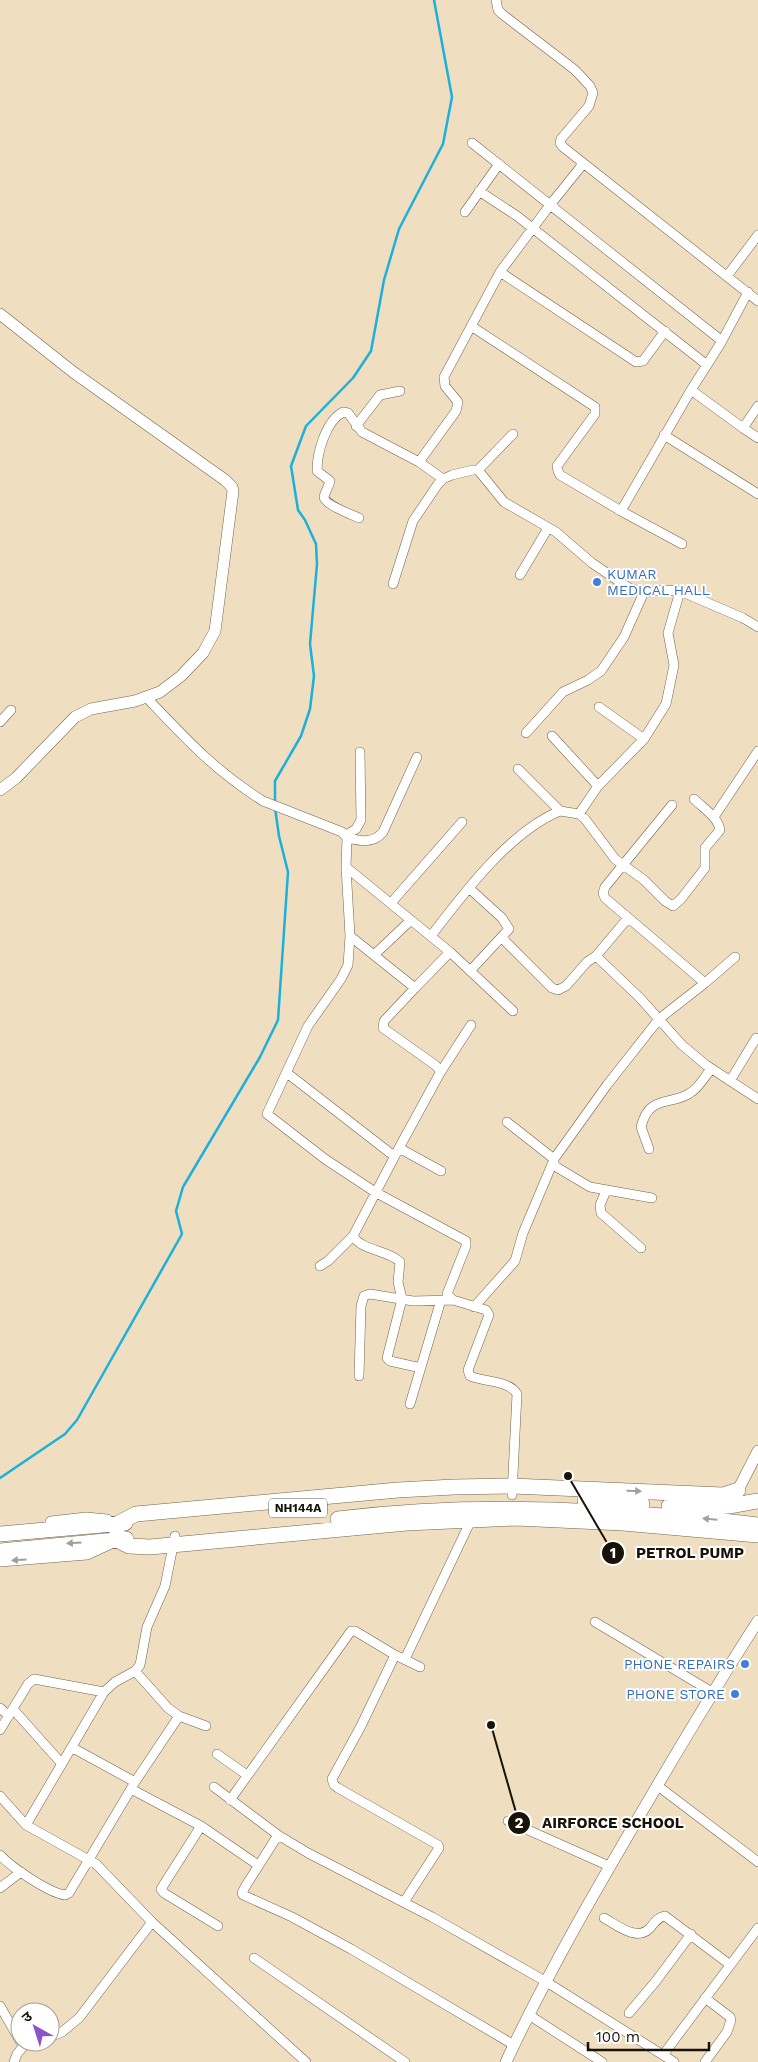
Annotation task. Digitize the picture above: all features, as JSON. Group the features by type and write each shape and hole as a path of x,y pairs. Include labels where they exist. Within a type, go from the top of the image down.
{"highway":[{"path":"512,1491 596,1490 723,1495 738,1490"},
{"path":"596,1490 622,1523"},
{"name":"NH144A","path":"0,1534 407,1498 512,1491 549,1503 609,1507 758,1525"},
{"name":"NH144A","path":"609,1507 729,1506 758,1501"},
{"name":"NH144A","path":"0,1551 117,1540 174,1541 378,1514 498,1514 549,1503"},
{"path":"498,1514 758,1535"},
{"path":"117,1524 117,1540"}],"street":[{"path":"496,0 498,10 502,14 575,70 590,86 593,93 589,106 560,139 560,143 583,164 758,301"},
{"path":"472,143 722,341"},
{"path":"465,212 499,164"},
{"path":"419,462 456,411 458,402 444,386 444,377 500,272 550,204 583,164"},
{"path":"479,191 532,228 707,365"},
{"path":"727,276 758,235"},
{"path":"500,272 636,362 644,361 665,331"},
{"path":"621,511 690,390 722,341 748,292"},
{"path":"0,314 73,372 225,480 232,487 217,619 210,642 203,653 181,676 160,692 147,698 91,710 75,717 16,778 0,790"},
{"path":"471,326 594,407 595,414 557,466 560,475 682,544"},
{"path":"690,390 758,438"},
{"path":"356,426 380,395 400,391"},
{"path":"743,428 758,406"},
{"path":"359,518 330,505 325,500 324,497 330,481 318,472 316,468 324,441 334,419 340,414 346,412 356,426 366,435 419,462 443,479"},
{"path":"393,584 413,521 443,479 478,470 513,434"},
{"path":"664,435 758,494"},
{"path":"478,470 504,502 548,528 592,563 629,588 644,592 680,591 743,618 758,627"},
{"path":"520,574 548,528"},
{"path":"579,814 598,786 644,739 666,704 670,694 674,665 668,633 680,591"},
{"path":"526,734 563,692 588,680 601,671 624,637 644,592"},
{"path":"147,698 206,760 252,794 270,804 347,837 368,841 379,837 417,757"},
{"path":"599,707 644,739"},
{"path":"0,722 11,710"},
{"path":"552,736 598,786"},
{"path":"714,817 758,751"},
{"path":"360,752 361,820 356,829 347,837 346,867 350,936 348,965 308,1026 267,1114 325,1159 375,1192 466,1241 466,1246 448,1290 449,1298 453,1300"},
{"path":"518,769 560,811"},
{"path":"431,936 469,888 517,839 550,814 560,811 579,814 585,819 609,853 644,880 670,905 676,904 705,868 705,848 720,830 714,817 694,799"},
{"path":"672,805 652,833 605,887 603,893 608,901 705,983"},
{"path":"391,903 462,822"},
{"path":"346,867 450,952 513,1011"},
{"path":"469,888 507,924 508,931 470,971"},
{"path":"502,938 552,988 558,990 566,986 587,962 596,956 628,918"},
{"path":"374,955 411,920"},
{"path":"350,936 415,988"},
{"path":"440,1073 435,1065 383,1028 384,1021 450,952"},
{"path":"596,956 659,1019 682,1045 711,1069 758,1099"},
{"path":"474,1307 515,1262 523,1233 554,1161 607,1085 659,1019 735,957"},
{"path":"320,1266 353,1236 440,1073 471,1025"},
{"path":"730,1081 756,1038"},
{"path":"649,1149 641,1127 646,1115 658,1102 691,1092 711,1069"},
{"path":"287,1073 394,1156"},
{"path":"507,1122 554,1161 558,1168 583,1184 606,1191 652,1198"},
{"path":"399,1148 441,1171"},
{"path":"606,1191 600,1205 601,1213 641,1248"},
{"path":"353,1236 358,1242 400,1262 398,1282 402,1299 387,1358 390,1361 421,1368"},
{"path":"359,1376 361,1306 364,1296 370,1294 402,1299 453,1300 486,1310 489,1315 468,1374 474,1378 512,1388 517,1394 512,1491"},
{"path":"410,1404 441,1300"},
{"path":"738,1490 758,1451"},
{"path":"405,1659 474,1514"},
{"path":"0,1528 86,1518 105,1519 117,1524"},
{"path":"0,1561 87,1554 117,1540"},
{"path":"26,1825 73,1748 104,1692 115,1682 135,1671 142,1660 147,1627 165,1586 174,1541"},
{"path":"506,2062 545,1981 609,1866 712,1692 758,1620"},
{"path":"596,1622 712,1692"},
{"path":"230,1800 351,1631 355,1631 395,1655 420,1667"},
{"path":"395,1655 361,1726 332,1779 334,1785 338,1788 438,1845 438,1848 404,1902"},
{"path":"135,1671 168,1708 179,1716 206,1726"},
{"path":"0,1730 28,1684 34,1679 104,1692"},
{"path":"0,1708 11,1712 62,1764"},
{"path":"0,1855 21,1872 65,1895 72,1889 133,1785 179,1716"},
{"path":"73,1748 201,1826 258,1865"},
{"path":"217,1754 247,1775"},
{"path":"658,1786 758,1862"},
{"path":"214,1787 278,1835 308,1853 404,1902 545,1981 674,2062"},
{"path":"0,1796 26,1825 88,1860 111,1880 152,1922 306,2062"},
{"path":"508,1821 609,1866"},
{"path":"201,1826 161,1889 164,1893 218,1926"},
{"path":"278,1835 258,1865 242,1893 243,1895 351,1949 514,2045"},
{"path":"0,1888 21,1872"},
{"path":"604,1918 638,1934 643,1933 660,1917 665,1916 729,1964"},
{"path":"60,2033 79,2018 152,1922"},
{"path":"663,2055 729,1964 758,1928"},
{"path":"629,2013 656,1981 690,1934"},
{"path":"254,1958 405,2062"},
{"path":"705,1998 730,2017 731,2020 727,2032 705,2062"},
{"path":"0,2006 10,2023"},
{"path":"529,2015 602,2062"}],"waterway":[{"path":"275,803 275,781 301,736 310,709 314,676 310,644 317,564 316,544 305,520 298,510 291,466 306,426 353,378 371,351 384,280 399,229 443,144 452,97 434,0"},
{"path":"0,1478 65,1434 77,1420 182,1234 176,1211 183,1187 260,1057 278,1020 288,872 279,836 275,808"}],"place":[{"name":"KUMAR MEDICAL HALL","path":"597,582"},
{"name":"PETROL PUMP","path":"568,1476"},
{"name":"PHONE REPAIRS","path":"745,1664"},
{"name":"PHONE STORE","path":"735,1694"},
{"name":"AIRFORCE SCHOOL","path":"491,1725"}]}
